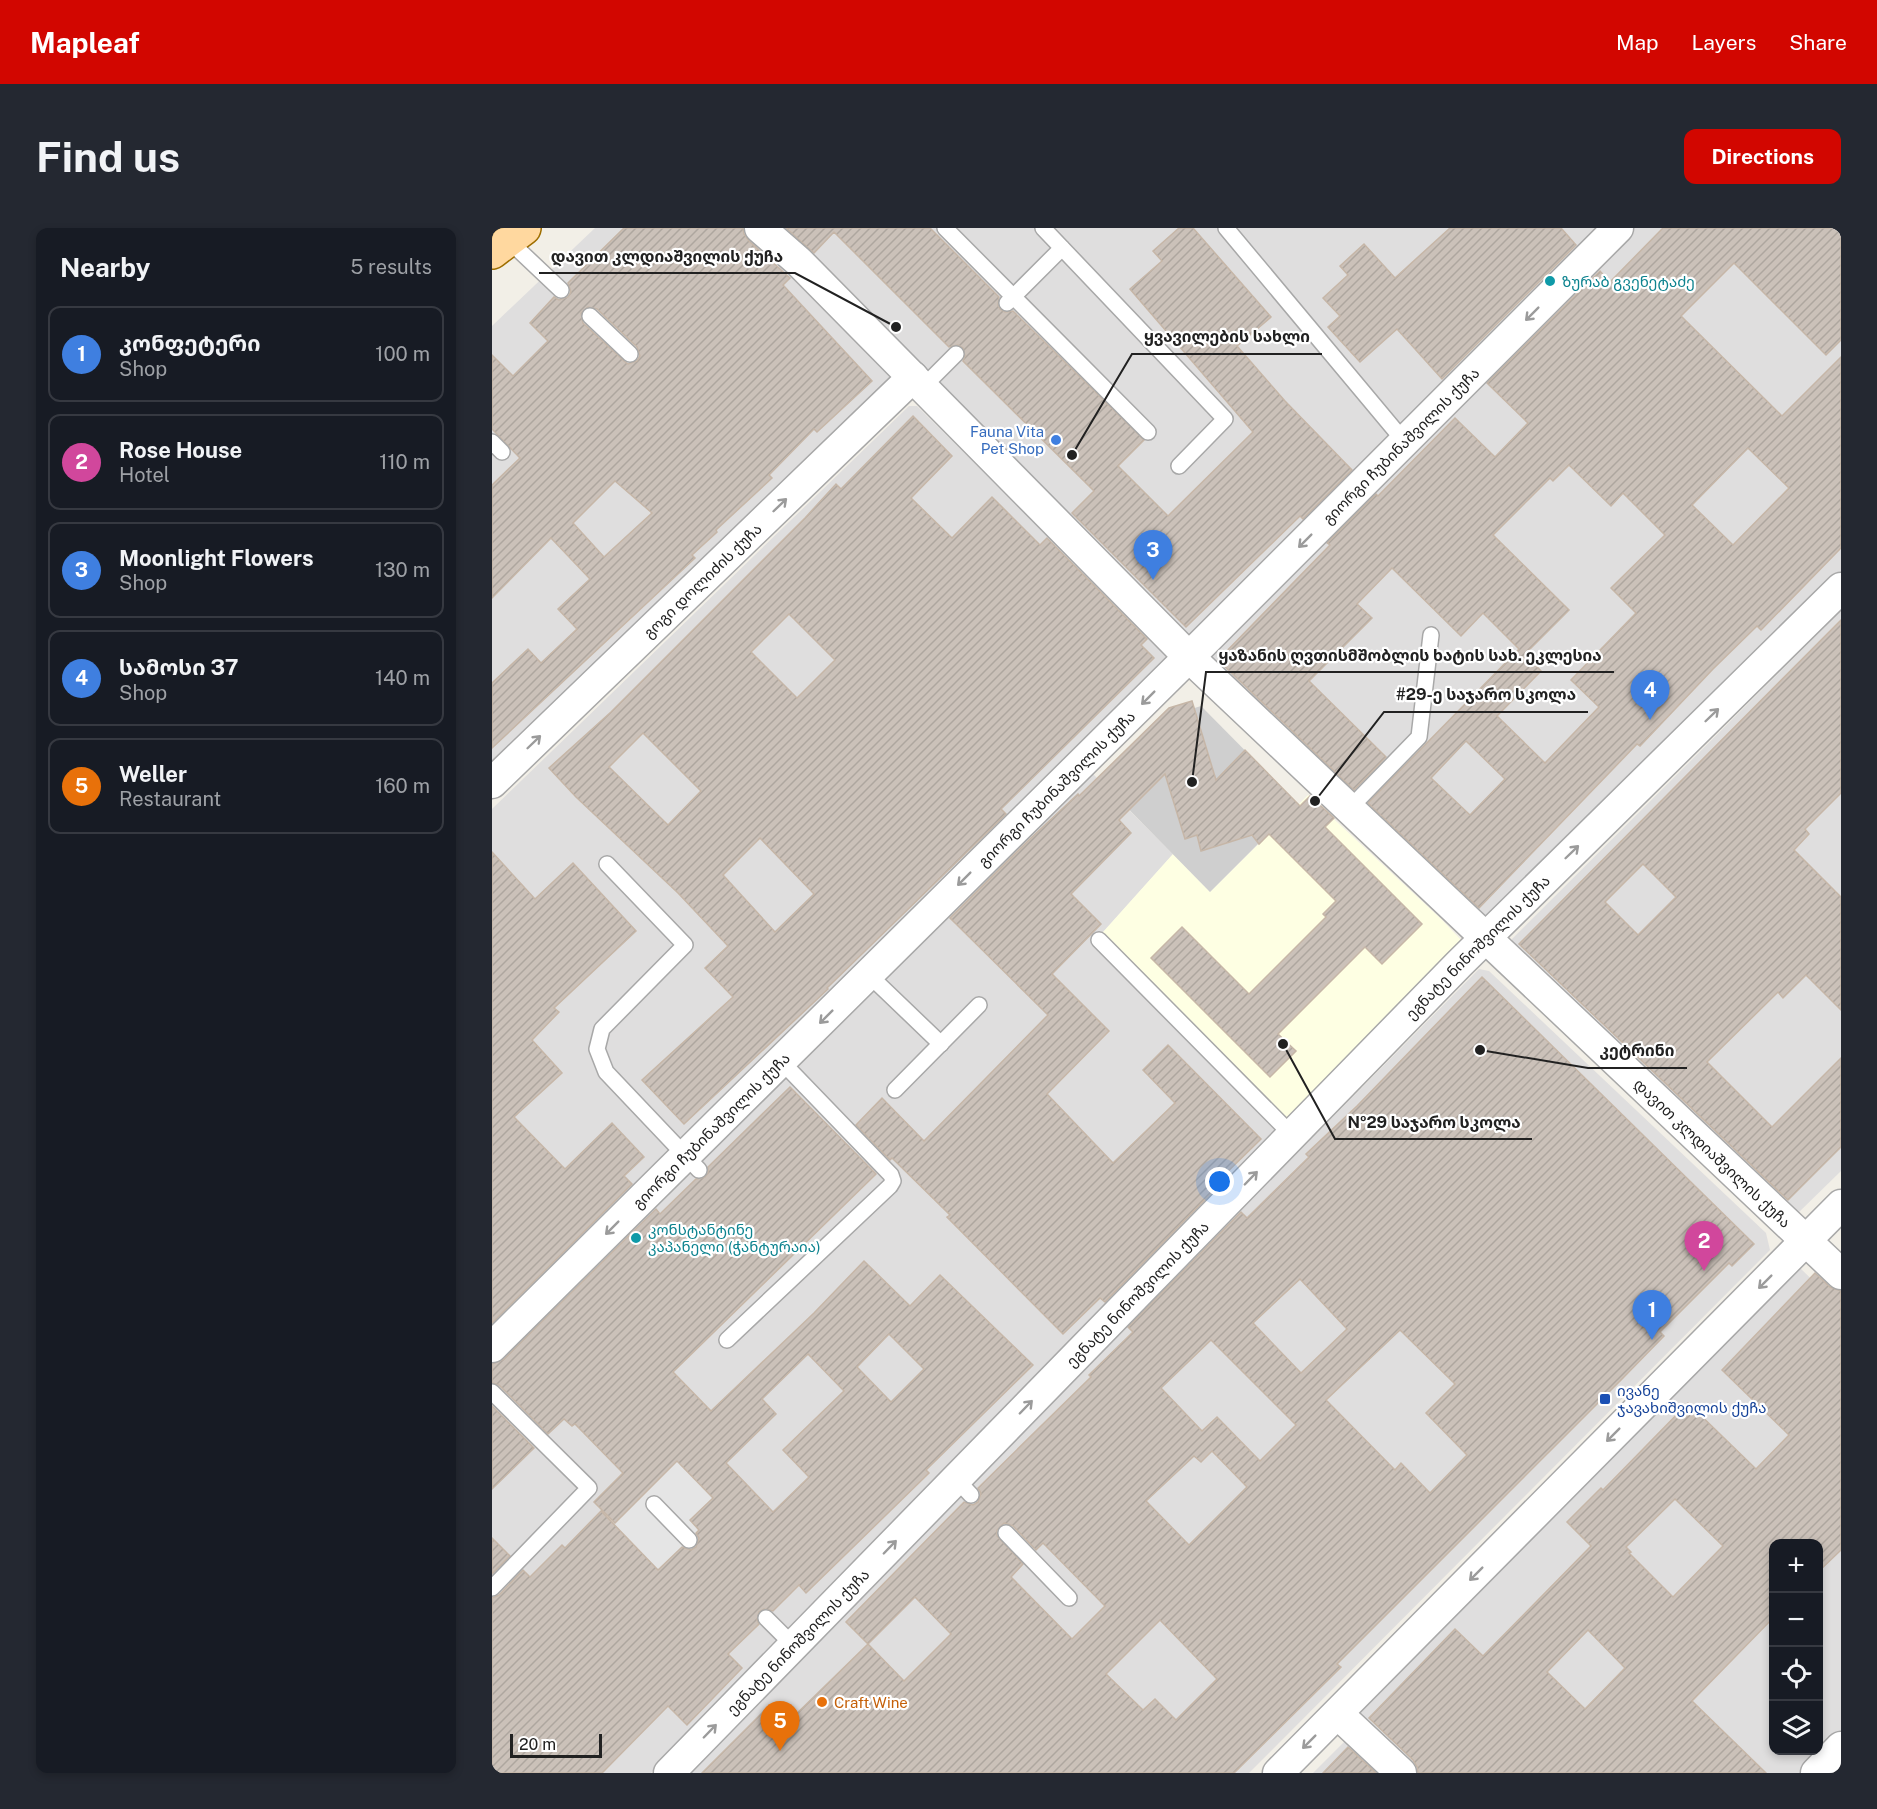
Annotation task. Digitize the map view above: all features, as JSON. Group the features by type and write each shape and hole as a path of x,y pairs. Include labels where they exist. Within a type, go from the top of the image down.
{"street":[{"name":"დავით კლდიაშვილის ქუჩა","path":"760,228 798,261 1189,657 1841,1274"},
{"name":"გიორგი ჩუბინაშვილის ქუჩა","path":"492,1347 691,1163 781,1061 1618,228"},
{"name":"გოგი დოლიძის ქუჩა","path":"492,783 918,382"},
{"name":"ეგნატე ნინოშვილის ქუჩა","path":"669,1773 793,1645 963,1487 1292,1135 1486,937 1841,588"},
{"path":"1278,1773 1841,1205"},
{"path":"1338,1714 1401,1773"},
{"path":"1816,1773 1841,1747"}],"lane":[{"path":"945,228 1010,300 1148,432"},
{"path":"1043,228 1226,418 1179,466"},
{"path":"1226,228 1404,441"},
{"path":"506,237 561,290"},
{"path":"1010,300 1062,248"},
{"path":"590,316 630,354"},
{"path":"918,382 956,354"},
{"path":"1348,809 1419,737 1431,635"},
{"path":"607,864 685,945 602,1029 597,1049 606,1072 691,1163"},
{"path":"1100,940 1292,1135"},
{"path":"868,974 941,1044"},
{"path":"895,1090 980,1005"},
{"path":"727,1340 893,1181 891,1176 781,1061"},
{"path":"492,1392 589,1488 492,1588"},
{"path":"654,1504 689,1540"},
{"path":"1006,1533 1069,1598"},
{"path":"766,1617 793,1645"}],"shaded area":[{"path":"595,228 740,228 892,374 891,385 492,773 492,326"},
{"path":"838,228 1603,228 1192,638 806,261"},
{"path":"1618,228 1841,228 1841,588 1486,937 1189,657"},
{"path":"909,406 917,406 1167,652 1168,662 492,1335 492,809"},
{"path":"1841,611 1841,1171 1795,1216 1511,953 1512,939"},
{"path":"1201,706 1298,804 1210,892 1098,778 1156,720"},
{"path":"1092,773 1173,854 1095,941 1283,1131 651,1773 524,1773 492,1741 492,1368"},
{"path":"1308,795 1462,941 1283,1131 1095,941 1173,854 1210,892"},
{"path":"1479,969 1489,971 1766,1233 1770,1250 1249,1773 685,1773"},
{"path":"1799,1267 1841,1308 1841,1733 1823,1751 1823,1539 1769,1539 1769,1755 1820,1755 1802,1773 1411,1773 1350,1714"},
{"path":"677,1461 713,1498 690,1520 699,1530 658,1570 614,1525"},
{"path":"1350,1736 1389,1773 1313,1773"}],"building":[{"path":"624,228 743,228 749,241 790,278 783,285 872,381 817,432 814,429 769,475 772,478 692,555 695,558 492,748 492,683 528,649 541,663 577,629 558,609 590,579 551,538 492,598 492,485 520,458 492,429 492,355 513,376 548,341 530,323 554,297 559,300 568,297 571,292 568,283","holes":["588,307 597,309 637,347 640,356 637,361 628,364 583,323 581,313","615,481 652,513 604,557 573,523"]},
{"path":"786,228 930,228 999,297 1000,309 1005,312 1013,311 1144,440 1118,466 1168,516 1253,432 1130,289 1162,261 1153,251 1179,228 1193,228 1271,317 1237,346 1285,401 1352,470 1303,519 1300,516 1186,627 1072,513 1094,491 963,361 965,356 963,348 958,345 949,347 834,232 814,253"},
{"path":"1450,228 1561,228 1576,245 1442,379 1397,329 1360,362 1328,327 1340,316 1323,298 1348,275 1340,266 1364,244 1395,278"},
{"path":"1663,228 1841,228 1841,340 1826,355 1734,263 1681,316 1782,416 1841,357 1841,548 1761,630 1757,626 1640,746 1637,744 1479,908 1368,803 1519,649 1483,613 1461,636 1392,568 1357,604 1372,618 1309,681 1386,757 1354,790 1218,660 1330,545 1327,543 1376,494 1378,496 1455,418 1495,457 1528,423 1487,383 1600,271 1610,282","holes":["1748,448 1789,488 1733,545 1692,505","1569,465 1611,506 1623,493 1665,535 1611,588 1636,613 1571,680 1599,707 1545,763 1497,716 1541,671 1525,654 1569,610 1493,535 1550,478 1553,481","1466,741 1505,779 1470,815 1431,778"]},
{"path":"913,416 952,456 911,498 952,538 992,497 1040,545 1047,538 1147,639 1141,645 1154,658 1001,809 1006,814 828,989 684,1124 642,1080 733,997 705,968 728,946 678,893 576,797 549,768 611,712 805,518 836,484 841,489","holes":["789,614 835,660 797,698 751,652","643,733 701,791 668,825 609,767","760,838 814,894 775,932 723,875"]},
{"path":"1841,620 1841,793 1805,829 1809,834 1794,850 1841,897 1841,1010 1806,975 1783,998 1778,992 1707,1062 1772,1127 1841,1058 1841,1147 1788,1200 1519,944","holes":["1643,864 1676,897 1638,935 1605,902"]},
{"path":"1192,701 1216,780 1245,750 1300,806 1310,796 1334,818 1325,827 1422,924 1382,964 1365,947 1278,1034 1296,1051 1270,1077 1151,958 1182,927 1249,994 1326,917 1323,914 1336,901 1269,834 1259,844 1252,835 1201,851 1197,835 1185,839 1165,774 1119,820 1131,833 1071,894 1101,924 1052,974 1109,1031 1047,1094 1113,1163 1175,1103 1143,1070 1168,1045 1261,1139 1215,1184 1218,1186 1105,1302 1100,1298 1063,1334 947,1217 950,1215 856,1125 882,1098 924,1141 1048,1015 950,918 1169,708"},
{"path":"492,852 535,899 573,863 636,931 554,1008 559,1012 532,1040 562,1073 514,1117 565,1169 612,1123 644,1157 624,1176 632,1184 492,1323"},
{"path":"1482,977 1754,1244 1732,1266 1729,1263 1660,1332 1664,1336 1337,1664 1341,1667 1234,1773 702,1773 769,1706 786,1724 868,1644 846,1622 964,1502 973,1505 978,1502 981,1493 978,1488 1091,1377 1089,1375 1133,1332 1128,1327 1241,1212 1247,1218 1309,1157 1306,1154 1357,1106","holes":["1300,1279 1347,1329 1301,1373 1253,1323","1400,1330 1455,1384 1426,1413 1467,1455 1430,1493 1401,1463 1395,1470 1326,1400","1211,1340 1296,1425 1260,1461 1217,1417 1202,1431 1161,1388","1212,1451 1247,1487 1189,1545 1146,1501 1194,1456 1201,1462","1004,1523 1013,1526 1036,1550 1043,1543 1105,1606 1072,1639 1011,1577 1023,1564 997,1536 997,1530","915,1597 951,1634 904,1681 868,1644","1160,1620 1217,1679 1176,1720 1155,1699 1143,1710 1106,1674"]},
{"path":"790,1087 876,1174 673,1372 711,1411 814,1313 864,1261 910,1306 940,1275 1033,1365 926,1470 929,1473 806,1593 799,1585 773,1611 764,1609 759,1612 757,1620 759,1624 728,1654 742,1668 687,1725 668,1706 602,1773 492,1773 492,1598 499,1595 523,1570 530,1577 562,1545 565,1548 601,1511 658,1570 682,1547 691,1550 696,1547 699,1538 696,1533 699,1530 690,1520 713,1498 677,1461 615,1523 594,1502 623,1473 575,1424 572,1426 564,1419 548,1434 499,1385 492,1383 492,1364 504,1359 656,1209 660,1214 696,1179 705,1177 708,1167","holes":["889,1334 924,1369 891,1402 857,1367","808,1354 844,1391 783,1450 809,1477 773,1512 726,1463 776,1414 762,1399"]},
{"path":"1815,1273 1830,1287 1841,1291 1841,1550 1823,1567 1823,1539 1769,1539 1769,1622 1692,1701 1766,1773 1418,1773 1413,1760 1369,1718 1455,1629 1483,1656 1591,1546 1567,1522 1601,1488 1603,1490 1688,1403 1756,1469 1789,1435 1722,1370","holes":["1675,1499 1723,1546 1673,1597 1629,1553 1631,1552 1626,1547","1588,1630 1625,1668 1585,1709 1547,1672"]},
{"path":"492,1406 534,1448 492,1489"},
{"path":"492,1538 510,1556 492,1574"},
{"path":"1348,1747 1376,1773 1323,1773"}],"place":[{"name":"ზურაბ გვენეტაძე","path":"1550,281"},
{"name":"დავით კლდიაშვილის ქუჩა","path":"896,327"},
{"name":"Fauna Vita Pet Shop","path":"1056,440"},
{"name":"ყვავილების სახლი","path":"1072,455"},
{"name":"Moonlight Flowers","path":"1153,580"},
{"name":"სამოსი 37","path":"1650,720"},
{"name":"ყაზანის ღვთისმშობლის ხატის სახ. ეკლესია","path":"1192,782"},
{"name":"#29-ე საჯარო სკოლა","path":"1315,801"},
{"name":"№29 საჯარო სკოლა","path":"1283,1044"},
{"name":"კეტრინი","path":"1480,1050"},
{"name":"კონსტანტინე კაპანელი (ჭანტურაია)","path":"636,1238"},
{"name":"Rose House","path":"1704,1271"},
{"name":"კონფეტერი","path":"1652,1340"},
{"name":"ივანე ჯავახიშვილის ქუჩა","path":"1605,1399"},
{"name":"Craft Wine","path":"822,1702"},
{"name":"Weller","path":"780,1751"}]}
